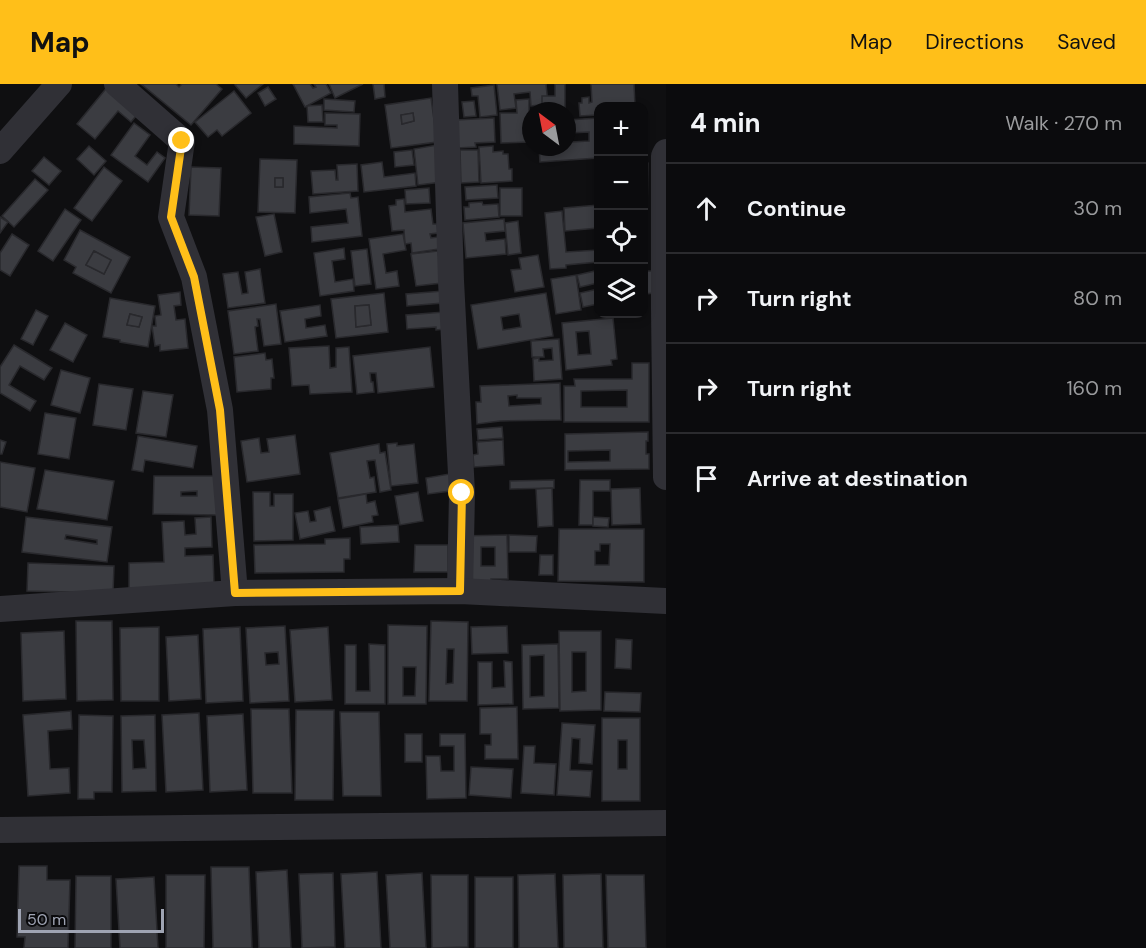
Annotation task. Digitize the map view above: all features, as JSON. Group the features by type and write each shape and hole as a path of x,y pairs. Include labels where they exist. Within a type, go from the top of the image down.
{"street":[{"path":"0,151 59,84"},
{"path":"117,84 182,141 171,217 194,277 220,410 235,593"},
{"path":"446,84 451,281 462,493 460,591"},
{"path":"666,152 664,156 666,477"},
{"path":"460,591 666,601"},
{"path":"0,609 235,593 460,591 634,593"},
{"path":"130,612 235,593"},
{"path":"0,830 666,823"}],"building":[{"path":"141,84 176,84 179,87 182,84 216,84 222,89 191,125"},
{"path":"263,84 246,98 235,85"},
{"path":"293,84 310,84 313,88 316,87 314,84 326,84 331,93 305,107"},
{"path":"329,84 363,84 335,98"},
{"path":"373,84 384,84 385,97 375,99"},
{"path":"497,84 546,84 548,102 531,102 530,92 514,94 516,108 500,110"},
{"path":"555,84 565,84 565,102 542,102 542,96 555,96"},
{"path":"591,84 634,84 635,102 594,102 594,115 580,116 579,103 582,103 582,98 589,97 589,103 592,102"},
{"path":"109,85 140,111 131,122 118,111 95,139 77,124"},
{"path":"494,85 497,115 480,117 478,96 472,96 471,88"},
{"path":"268,87 276,99 265,106 258,93"},
{"path":"234,91 251,113 222,136 217,130 208,137 195,122"},
{"path":"431,98 437,142 391,148 385,105","holes":["413,113 414,121 402,124 401,115"]},
{"path":"324,99 355,101 354,112 324,110"},
{"path":"529,99 529,102 522,102 522,142 501,143 500,113 517,113 516,100"},
{"path":"474,101 476,116 464,117 462,102"},
{"path":"322,105 323,122 308,122 307,106"},
{"path":"325,113 360,114 359,146 294,144 294,126 337,128 337,125 325,125"},
{"path":"413,113 414,121 402,124 401,115"},
{"path":"494,118 495,142 475,143 476,147 457,148 456,120"},
{"path":"594,118 594,158 540,162 540,156 576,156 576,142 589,141 589,132 576,133 576,119"},
{"path":"134,123 150,135 135,156 147,165 157,152 165,158 148,182 111,155"},
{"path":"437,145 442,182 418,185 414,149"},
{"path":"89,146 106,161 94,175 77,159"},
{"path":"493,146 493,152 503,151 503,154 508,154 512,181 481,183 479,147"},
{"path":"412,150 414,165 395,167 394,152"},
{"path":"460,150 478,150 479,182 461,183"},
{"path":"44,157 61,171 49,185 32,171"},
{"path":"260,159 297,160 295,213 258,212","holes":["275,178 283,178 283,187 275,187"]},
{"path":"382,162 384,177 415,173 416,186 364,192 361,165"},
{"path":"357,164 358,191 313,194 311,171 335,170 336,180 338,180 337,165"},
{"path":"104,167 122,181 92,221 74,208"},
{"path":"191,167 221,168 219,216 189,215"},
{"path":"275,178 283,178 283,187 275,187"},
{"path":"35,179 48,190 14,227 2,216"},
{"path":"497,185 498,198 466,200 465,187"},
{"path":"429,188 430,203 406,204 405,190"},
{"path":"500,188 522,188 522,216 500,216"},
{"path":"350,193 351,198 358,197 362,236 312,242 311,227 348,223 346,209 310,213 309,197"},
{"path":"404,199 405,212 431,209 433,224 437,224 438,233 430,234 431,238 438,237 439,249 412,253 411,243 405,244 404,230 392,231 389,206 396,205 396,200"},
{"path":"482,202 483,205 498,204 499,217 465,220 464,207 469,207 469,203"},
{"path":"594,205 594,228 565,231 564,208"},
{"path":"65,209 81,220 53,261 38,251"},
{"path":"562,211 566,252 594,250 594,262 550,269 545,213"},
{"path":"274,214 282,252 265,256 256,217"},
{"path":"0,217 8,222 0,233"},
{"path":"504,219 505,231 485,233 486,241 505,239 506,254 466,258 463,223"},
{"path":"518,221 521,253 508,255 505,223"},
{"path":"80,230 130,257 111,293 73,273 76,267 64,260","holes":["94,251 111,260 104,274 86,265"]},
{"path":"12,234 29,245 10,276 0,270 0,253"},
{"path":"403,234 406,250 383,254 386,273 397,271 399,286 376,289 369,239"},
{"path":"344,248 345,259 332,261 335,282 353,279 354,291 320,296 314,253"},
{"path":"367,249 371,284 355,286 351,251"},
{"path":"94,251 111,260 104,274 86,265"},
{"path":"438,251 442,283 416,286 411,254"},
{"path":"538,255 544,287 515,292 511,270 521,269 519,258"},
{"path":"260,269 265,303 228,308 223,274 238,272 242,294 248,293 245,272"},
{"path":"594,271 594,284 580,287 577,275"},
{"path":"648,271 652,271 654,293 648,294"},
{"path":"576,275 581,310 556,314 551,279"},
{"path":"594,290 594,305 583,307 580,293"},
{"path":"443,291 443,303 407,306 406,294"},
{"path":"180,292 181,305 174,306 176,320 185,319 188,348 160,351 160,345 155,346 152,326 156,326 155,316 161,315 158,295"},
{"path":"384,293 388,332 336,338 331,299","holes":["369,305 371,325 356,327 355,306"]},
{"path":"546,293 553,336 478,349 471,305","holes":["519,314 521,327 503,330 501,317"]},
{"path":"110,298 155,306 148,347 103,337","holes":["130,314 142,317 139,327 127,325"]},
{"path":"276,304 281,344 264,346 260,319 257,319 258,326 255,327 258,351 234,354 228,311"},
{"path":"320,305 321,316 305,319 306,328 325,325 327,336 285,342 280,311"},
{"path":"369,305 371,325 356,327 355,306"},
{"path":"36,310 48,316 33,345 21,339"},
{"path":"444,312 445,329 436,330 436,327 407,329 406,315"},
{"path":"130,314 142,317 139,327 127,325"},
{"path":"613,318 617,359 611,360 612,365 566,370 562,323","holes":["589,331 591,354 578,355 576,332"]},
{"path":"65,323 87,335 73,362 50,350"},
{"path":"559,339 562,379 534,381 533,359 553,360 552,348 543,349 544,357 532,357 531,341"},
{"path":"14,345 52,368 44,380 20,366 9,385 36,401 30,411 0,393 0,367"},
{"path":"329,346 330,368 336,367 336,348 349,347 352,392 310,394 309,385 292,386 289,348"},
{"path":"430,347 434,387 378,393 376,373 370,373 374,392 357,394 353,356"},
{"path":"265,353 266,360 272,359 274,378 271,378 271,389 237,392 234,357"},
{"path":"632,363 649,363 649,422 564,422 564,386 575,386 574,379 632,379","holes":["627,390 627,407 581,407 581,391"]},
{"path":"61,370 90,378 80,413 51,405"},
{"path":"560,383 561,420 500,421 477,424 476,402 481,402 480,386","holes":["517,395 517,398 541,398 541,404 509,406 508,396"]},
{"path":"99,384 133,389 126,430 93,425"},
{"path":"143,391 173,395 166,437 136,433"},
{"path":"45,413 76,418 69,459 38,454"},
{"path":"502,427 503,438 478,440 477,429"},
{"path":"648,432 646,454 649,454 649,469 565,470 565,434","holes":["610,450 610,461 568,462 568,451"]},
{"path":"295,435 300,474 247,482 241,441 259,438 261,453 269,452 267,439"},
{"path":"138,436 197,446 193,468 145,460 143,472 132,470"},
{"path":"0,440 6,442 2,454 0,454"},
{"path":"503,440 504,465 474,467 473,455 478,454 477,442"},
{"path":"397,443 397,446 414,444 418,483 391,486 387,444"},
{"path":"379,444 380,453 385,452 391,490 380,492 375,460 367,461 370,478 374,477 376,492 338,498 330,453"},
{"path":"0,462 35,468 27,512 0,507"},
{"path":"45,470 114,481 107,520 37,509"},
{"path":"455,473 458,490 428,494 426,478"},
{"path":"154,476 217,476 217,515 153,514","holes":["197,491 197,496 181,496 181,492"]},
{"path":"554,480 554,488 510,489 510,481"},
{"path":"580,480 610,480 610,491 593,491 593,525 579,525"},
{"path":"552,488 553,526 538,527 536,489"},
{"path":"640,488 641,524 612,525 611,489"},
{"path":"253,492 270,492 270,506 274,506 274,494 293,494 293,540 254,541"},
{"path":"418,492 423,521 400,525 395,496"},
{"path":"366,494 367,503 375,501 378,515 372,516 373,522 343,528 338,499"},
{"path":"330,507 335,531 300,539 295,513 308,511 310,522 316,521 314,511"},
{"path":"26,517 112,527 107,562 22,552","holes":["66,535 97,540 97,544 65,539"]},
{"path":"211,517 212,547 185,548 185,556 213,555 214,585 129,589 129,563 164,562 162,522 184,521 185,535 196,534 195,518"},
{"path":"593,517 609,518 608,527 593,526"},
{"path":"398,525 399,542 361,544 360,527"},
{"path":"559,529 644,529 644,582 558,581","holes":["600,544 610,544 609,565 595,565 595,551 600,551"]},
{"path":"507,535 508,579 491,579 491,584 457,580 457,536","holes":["481,547 495,547 495,566 481,566"]},
{"path":"509,535 537,536 536,552 509,552"},
{"path":"350,538 350,559 344,559 344,572 255,573 254,545 325,544 325,539"},
{"path":"415,545 448,545 448,572 414,572"},
{"path":"540,555 553,555 553,575 539,575"},
{"path":"28,563 114,566 113,593 27,591"},
{"path":"76,621 112,621 113,700 77,701"},
{"path":"431,621 468,622 467,701 429,701","holes":["447,649 454,649 453,683 446,684"]},
{"path":"388,625 427,626 426,704 388,704","holes":["403,667 416,667 415,696 403,696"]},
{"path":"285,626 289,701 250,703 246,628","holes":["278,652 279,664 266,665 265,653"]},
{"path":"507,626 508,653 472,654 471,627"},
{"path":"159,627 159,701 121,701 120,628"},
{"path":"240,627 243,701 206,703 203,629"},
{"path":"328,627 332,700 295,702 290,630"},
{"path":"64,631 66,699 23,701 21,633"},
{"path":"559,631 601,631 601,710 560,711","holes":["572,652 586,652 586,691 572,692"]},
{"path":"198,635 201,699 169,701 166,637"},
{"path":"616,639 632,640 631,669 615,668"},
{"path":"369,644 385,645 385,704 345,704 345,645 356,645 356,691 370,691"},
{"path":"558,644 559,708 523,709 522,645","holes":["544,655 544,696 530,697 530,656"]},
{"path":"504,661 512,662 513,704 478,705 478,662 492,662 492,688 505,687"},
{"path":"605,692 641,693 640,712 604,711"},
{"path":"517,707 518,759 485,759 485,745 491,745 491,734 480,734 480,708"},
{"path":"251,709 289,709 292,793 253,793"},
{"path":"296,710 334,710 333,800 295,800"},
{"path":"71,711 72,729 48,731 50,769 69,768 70,793 28,796 23,715"},
{"path":"340,712 379,712 381,796 343,796"},
{"path":"199,713 203,790 166,792 162,715"},
{"path":"243,714 247,790 210,792 207,716"},
{"path":"79,715 113,716 112,792 94,792 94,799 78,799"},
{"path":"155,715 156,791 122,792 121,716","holes":["132,740 144,740 146,768 133,769"]},
{"path":"602,718 640,718 640,801 602,801","holes":["618,740 627,740 627,769 618,769"]},
{"path":"562,723 595,725 592,764 579,763 580,739 572,738 570,770 592,771 590,797 557,795"},
{"path":"405,734 422,734 422,762 405,762"},
{"path":"440,734 465,734 466,798 427,799 426,756 440,756 441,771 454,771 454,746 440,746"},
{"path":"524,746 535,746 534,763 556,764 554,795 521,793"},
{"path":"471,767 513,769 511,798 469,795"},
{"path":"19,866 47,866 47,880 70,880 68,948 24,948 25,937 17,937"},
{"path":"211,867 249,867 252,948 213,948"},
{"path":"287,870 291,948 259,948 256,872"},
{"path":"377,872 381,948 345,948 341,874"},
{"path":"333,873 335,947 302,948 299,874"},
{"path":"422,873 426,948 390,948 386,875"},
{"path":"555,874 558,948 519,948 518,875"},
{"path":"601,874 603,948 564,948 563,875"},
{"path":"166,875 205,875 204,948 166,948"},
{"path":"431,875 468,875 468,947 432,948"},
{"path":"606,875 644,875 646,948 608,948"},
{"path":"76,876 111,876 111,948 75,948"},
{"path":"154,877 158,948 120,948 116,879"},
{"path":"475,877 513,877 513,948 475,948"}],"route":[{"path":"182,141 171,217 194,277 220,410 235,593 460,591 462,493"}]}
